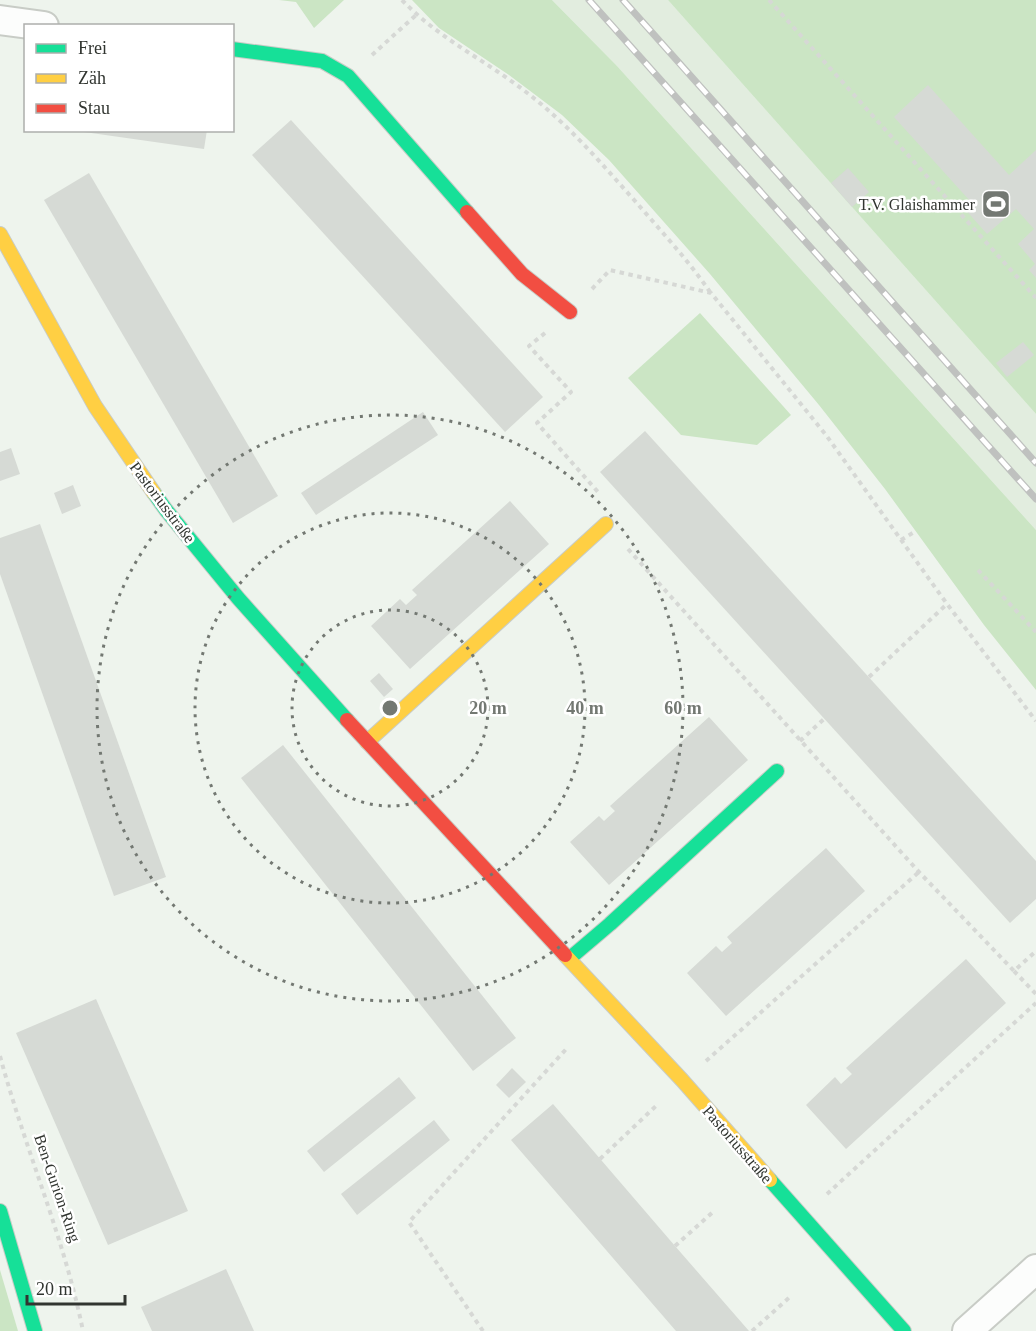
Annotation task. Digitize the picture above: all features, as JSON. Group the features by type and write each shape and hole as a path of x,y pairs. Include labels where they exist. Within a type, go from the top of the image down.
{"street":[{"path":"0,20 29,24"},
{"path":"234,50 322,61 348,76 522,274 570,312"},
{"name":"Pastoriusstraße","path":"0,234 95,406 166,510 238,598 367,742 681,1080 904,1331"},
{"path":"367,742 606,524"},
{"path":"570,958 777,771"},
{"path":"0,1211 35,1331"},
{"path":"967,1331 1036,1269"}],"path":[{"path":"402,0 442,36 525,92 576,134 693,267 711,293 826,435 947,604 1036,721"},
{"path":"769,0 1036,298"},
{"path":"348,76 416,15"},
{"path":"711,293 610,270 570,312 529,346 571,392 537,423 598,493 588,502 606,524 919,872 1036,994"},
{"path":"901,540 916,531"},
{"path":"978,570 1036,632"},
{"path":"869,677 947,604"},
{"path":"600,1159 681,1080 722,1048 919,872"},
{"path":"1014,971 1036,951"},
{"path":"802,1216 1036,1003"},
{"path":"483,1331 409,1222 567,1047"},
{"name":"Ben-Gurion-Ring","path":"0,1056 16,1113 73,1283 83,1331"},
{"path":"675,1246 714,1211"},
{"path":"752,1331 792,1295"}],"shaded area":[{"path":"552,0 668,0 1036,414 1036,530 617,66"}],"green space":[{"path":"279,0 344,0 314,28 296,2"},
{"path":"412,0 552,0 617,66 1036,530 1036,690 984,625 885,489 819,405 710,274 609,160 562,115 509,75 439,28"},
{"path":"668,0 1036,0 1036,414"},
{"path":"700,313 791,415 757,445 681,435 628,378"},
{"path":"0,1270 18,1331 0,1331"}],"building":[{"path":"928,85 1009,175 1036,150 1036,278 1029,270 1035,264 1018,244 1034,229 1016,209 987,234 964,208 971,202 894,117"},
{"path":"291,120 543,397 505,432 252,155"},
{"path":"84,132 207,132 204,149"},
{"path":"848,168 869,192 852,207 831,183"},
{"path":"89,173 278,496 233,523 44,200"},
{"path":"1023,342 1034,355 1007,377 996,363"},
{"path":"423,412 438,435 316,515 301,493"},
{"path":"645,431 1036,861 1036,899 1010,923 600,472"},
{"path":"11,448 20,474 0,481 0,452"},
{"path":"73,485 81,506 62,514 54,493"},
{"path":"510,501 549,544 410,669 371,626 400,599 406,605 417,595 412,590"},
{"path":"40,524 166,877 114,896 0,574 0,538"},
{"path":"379,673 393,689 384,697 370,681"},
{"path":"709,717 748,760 609,885 570,842 599,816 604,821 615,811 610,806"},
{"path":"283,745 516,1038 473,1071 241,778"},
{"path":"826,848 865,891 726,1016 687,973 716,946 722,952 732,943 727,937"},
{"path":"966,959 1006,1003 846,1149 806,1105 835,1077 841,1084 852,1074 846,1068"},
{"path":"96,999 188,1211 108,1245 16,1033"},
{"path":"512,1068 526,1082 509,1098 496,1085"},
{"path":"399,1077 416,1098 324,1172 307,1151"},
{"path":"553,1104 749,1331 676,1331 511,1140"},
{"path":"434,1120 450,1140 357,1215 341,1194"},
{"path":"226,1269 254,1331 152,1331 141,1307"}],"railway":[{"path":"589,0 1036,499"},
{"path":"623,0 1036,463"}],"traffic: fast":[{"path":"234,49 322,61 348,76 467,212"},
{"path":"154,493 238,598 347,720"},
{"path":"570,958 777,771"},
{"path":"770,1180 904,1331"},
{"path":"0,1211 35,1331"}],"traffic: slow":[{"path":"0,234 95,406 154,493"},
{"path":"367,742 606,524"},
{"path":"565,955 682,1080 770,1180"}],"traffic: jam":[{"path":"467,212 522,274 570,312"},
{"path":"347,720 565,955"}],"place":[{"name":"T.V. Glaishammer","path":"996,204"}]}
